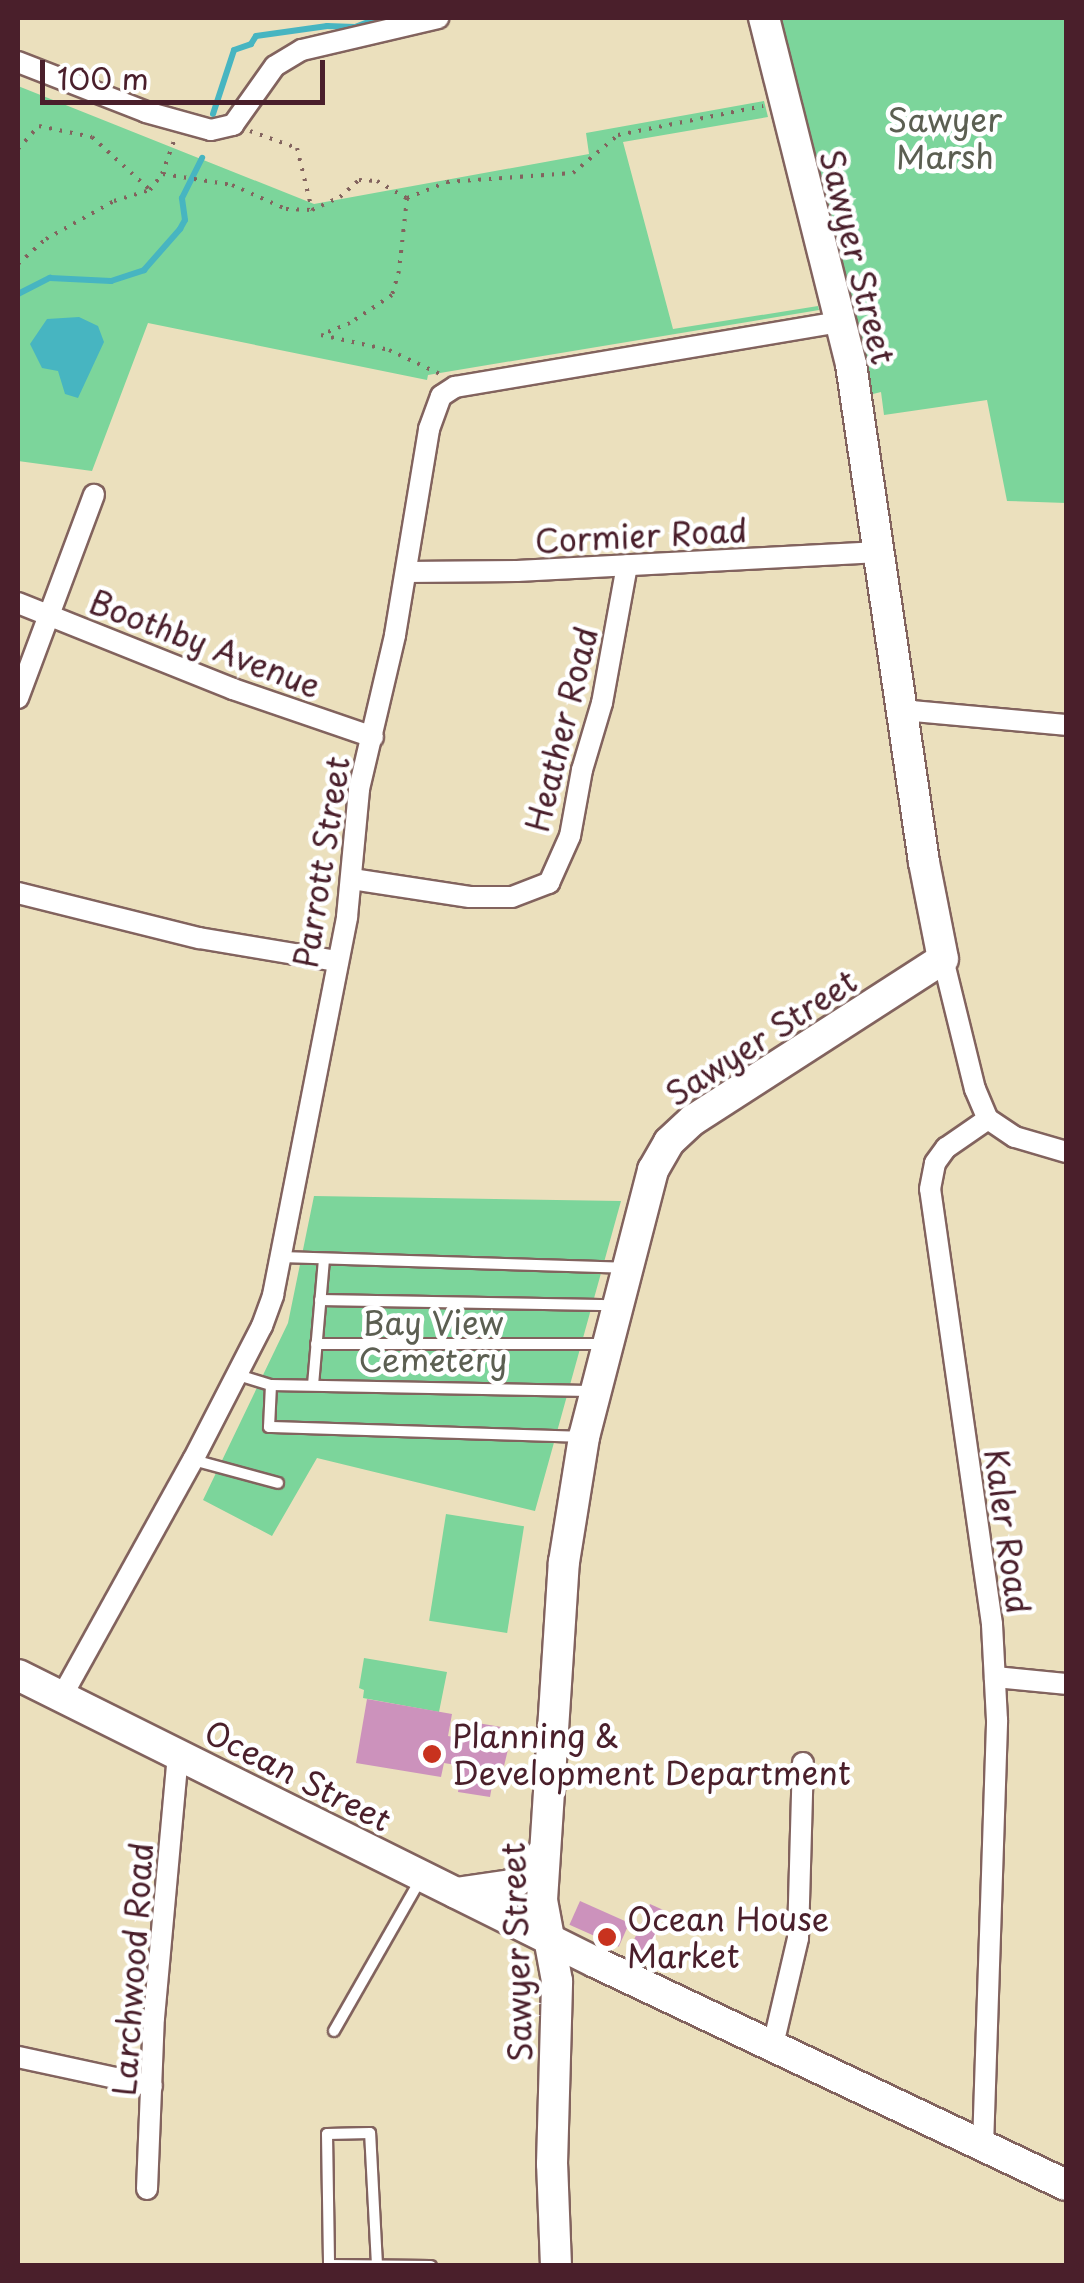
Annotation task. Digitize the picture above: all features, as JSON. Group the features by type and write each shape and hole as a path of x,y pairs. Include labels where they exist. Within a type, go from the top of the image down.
{"street":[{"path":"18,62 181,124 211,130 232,125 275,66 302,50 438,18"},
{"name":"Sawyer Street","path":"556,2266 552,2164 557,1982 542,1900 564,1562 584,1438 652,1170 680,1130 944,959 902,710 862,422 841,322 764,18"},
{"path":"455,387 841,322"},
{"name":"Parrott Street","path":"62,1696 193,1460 262,1326 280,1257 337,962 352,879 359,789 406,572 429,429 441,396 455,387"},
{"path":"18,698 94,495"},
{"name":"Cormier Road","path":"406,572 880,552"},
{"name":"Heather Road","path":"352,879 512,898 549,882 570,836 582,770 602,704 627,565"},
{"name":"Boothby Avenue","path":"18,603 233,689 373,736"},
{"path":"902,710 1066,725"},
{"path":"18,893 198,938 337,962"},
{"path":"944,959 975,1089 988,1119 1015,1137 1066,1152"},
{"name":"Kaler Road","path":"983,2146 997,1720 995,1676 992,1624 930,1189 934,1164 946,1148 988,1119"},
{"name":"Ocean Street","path":"18,1675 456,1893 1066,2185"},
{"path":"995,1676 1066,1684"},
{"name":"Larchwood Road","path":"148,2189 152,2086 178,1753"},
{"path":"773,2045 798,1938 804,1764"},
{"path":"456,1893 511,1884 528,1873 545,1850"},
{"path":"18,2057 152,2086"}],"lane":[{"path":"280,1257 626,1268"},
{"path":"313,1385 324,1259"},
{"path":"320,1300 618,1305"},
{"path":"316,1344 608,1344"},
{"path":"237,1374 270,1385 595,1391"},
{"path":"270,1385 270,1428 584,1438"},
{"path":"193,1460 278,1482"},
{"path":"334,2031 422,1876"},
{"path":"377,2264 370,2133 327,2134 329,2266 431,2266"}],"path":[{"path":"407,198 447,182 573,173 618,134 782,101"},
{"path":"18,264 46,239 114,201 150,190 162,174 181,124"},
{"path":"232,125 297,148 312,210"},
{"path":"18,148 39,126 92,136 150,190"},
{"path":"162,174 260,194 286,208 312,210 340,197 360,180 378,180 407,198"},
{"path":"407,198 399,271 392,296 361,317 321,335 389,350 442,375 455,387"}],"green space":[{"name":"Sawyer Marsh","path":"764,18 1066,18 1066,503 1007,501 987,400 884,415 881,392 857,398"},
{"path":"18,86 314,204 589,154 586,133 764,101 768,117 623,142 673,329 818,306 819,310 428,375 427,380 148,323 92,471 18,461"},
{"name":"Bay View Cemetery","path":"314,1196 621,1201 535,1511 317,1458 272,1536 203,1500 288,1323"},
{"path":"446,1514 524,1526 507,1633 429,1621"},
{"path":"364,1658 447,1672 439,1712 363,1698 364,1690 359,1688"}],"water":[{"path":"79,317 98,326 104,342 78,398 65,394 58,371 42,368 30,344 47,319"}],"building":[{"name":"Planning & Development Department","path":"367,1699 452,1714 448,1736 474,1741 475,1737 464,1735 466,1721 513,1729 504,1766 496,1764 490,1797 458,1792 462,1766 444,1763 441,1777 356,1763"},
{"name":"Ocean House Market","path":"580,1901 629,1923 619,1947 569,1925"},
{"path":"650,1904 666,1911 645,1958 629,1951"}],"waterway":[{"path":"213,114 234,50 251,44 256,36 327,26 355,27 379,18"},
{"path":"18,294 50,278 111,281 144,270 185,220 182,198 202,158"}],"place":[{"name":"Planning & Development Department","path":"432,1754"},
{"name":"Ocean House Market","path":"607,1937"}]}
